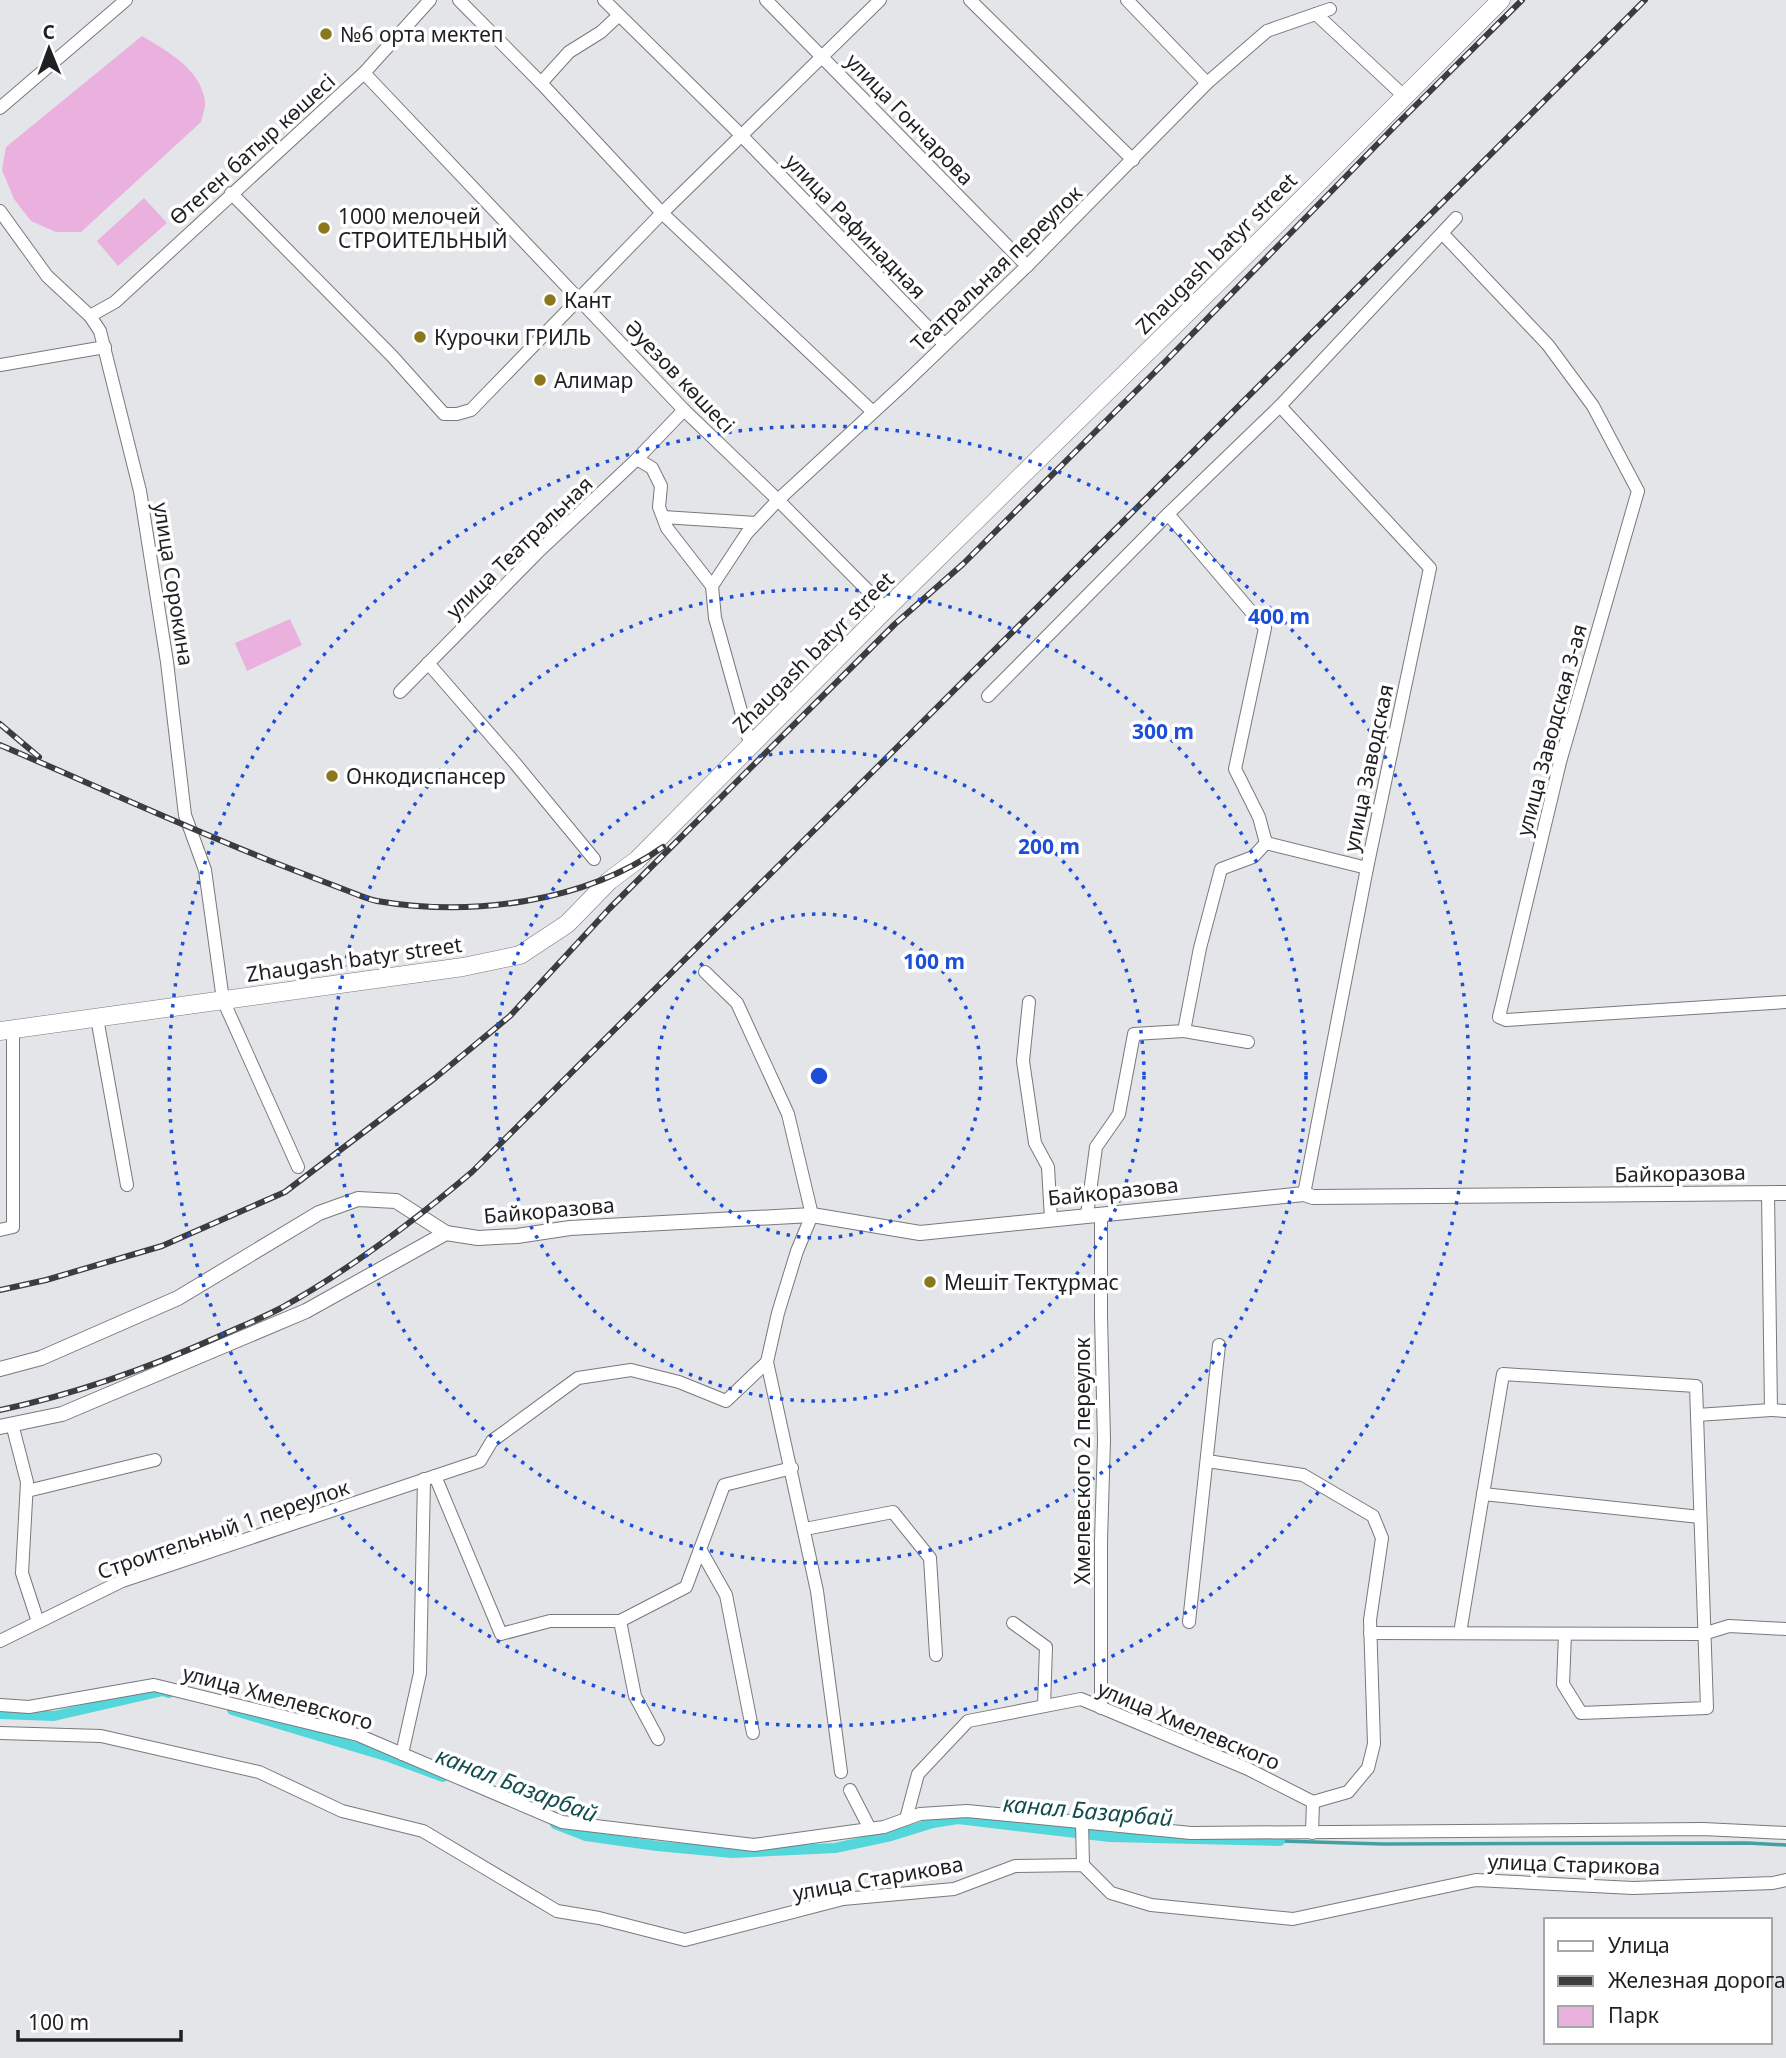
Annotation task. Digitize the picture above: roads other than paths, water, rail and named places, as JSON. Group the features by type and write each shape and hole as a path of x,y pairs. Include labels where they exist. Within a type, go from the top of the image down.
{"main road":[{"name":"Zhaugash batyr street","path":"7,1030 463,967 520,955 567,924 751,747 1501,0"}],"street":[{"path":"0,108 126,0"},
{"name":"Өтеген батыр көшесі","path":"90,316 115,302 363,73 430,0"},
{"path":"459,0 662,213 873,412"},
{"name":"улица Рафинадная","path":"604,0 740,134 944,344"},
{"name":"улица Гончарова","path":"766,0 1027,265"},
{"path":"231,193 392,356 444,414 457,415 471,410 740,134 880,0"},
{"path":"971,0 1133,160"},
{"path":"1127,0 1207,83"},
{"name":"Театральная переулок","path":"712,586 757,523 778,500 1027,265 1207,83 1267,31 1330,9"},
{"path":"1316,14 1405,97"},
{"path":"541,83 569,51 601,32 618,16"},
{"name":"Әуезов көшесі","path":"363,73 684,410 887,610"},
{"name":"улица Сорокина","path":"0,211 47,276 90,316 100,331 105,347 140,491 167,662 185,815 205,870 223,1000 298,1167"},
{"path":"988,695 1280,406 1456,218"},
{"name":"улица Заводская 3-ая","path":"1443,234 1548,345 1593,406 1638,491 1560,762 1499,1017 1506,1020 1786,1002"},
{"path":"0,365 105,347"},
{"name":"улица Заводская","path":"1280,406 1430,568 1367,868 1304,1194"},
{"name":"улица Театральная","path":"400,692 538,552 638,459 684,410"},
{"path":"638,459 652,468 662,486 659,507 667,528 712,586 715,618 751,747"},
{"path":"1168,514 1265,628 1235,769 1259,817 1266,843"},
{"path":"663,516 757,523"},
{"path":"428,663 594,859"},
{"path":"1266,843 1367,868"},
{"path":"1248,1042 1184,1031 1200,948 1221,869 1253,857 1266,843"},
{"path":"705,972 737,1003 788,1114 812,1215 797,1251 778,1313 767,1362 817,1591 841,1772"},
{"path":"1029,1002 1023,1061 1035,1143 1048,1167 1051,1219"},
{"path":"97,1018 127,1185"},
{"path":"0,1230 13,1227 7,1030"},
{"name":"Хмелевского 2 переулок","path":"1101,1708 1104,1440 1101,1316 1094,1214 1096,1147 1119,1114 1134,1034 1184,1031"},
{"path":"1768,1193 1771,1409"},
{"name":"Байкоразова","path":"0,1369 41,1358 178,1298 319,1213 358,1199 396,1201 446,1233 478,1238 517,1236 570,1228 812,1215 919,1233 1304,1194 1313,1198 1786,1193"},
{"path":"38,1622 22,1573 27,1482 6,1425 62,1414 306,1311 446,1233"},
{"path":"1189,1622 1219,1345"},
{"name":"Строительный 1 переулок","path":"0,1641 121,1581 480,1461 492,1441 578,1378 631,1370 679,1382 726,1401 767,1362"},
{"path":"1460,1633 1503,1374 1696,1386 1707,1708 1581,1713 1563,1684 1565,1634"},
{"path":"1697,1415 1771,1409 1786,1411"},
{"path":"27,1491 155,1460"},
{"path":"1207,1461 1303,1475 1373,1516 1382,1538 1370,1620 1374,1744 1367,1768 1348,1792 1313,1802 1312,1833"},
{"path":"430,1478 501,1634 550,1621 620,1621 686,1587 724,1485 792,1468"},
{"path":"402,1754 420,1673 430,1478"},
{"path":"1483,1494 1700,1517"},
{"path":"805,1529 892,1512 930,1559 936,1655"},
{"path":"700,1549 726,1595 753,1732"},
{"path":"620,1621 635,1696 658,1739"},
{"path":"1013,1623 1046,1647 1044,1706"},
{"path":"1370,1633 1703,1634 1729,1626 1786,1629"},
{"name":"улица Хмелевского","path":"0,1705 29,1707 154,1685 358,1735 562,1822 754,1845 884,1827 920,1814 967,1811 1191,1833 1703,1829 1786,1832"},
{"name":"улица Хмелевского","path":"906,1819 918,1774 968,1721 1081,1699 1248,1769 1313,1802"},
{"name":"улица Старикова","path":"0,1733 101,1736 259,1772 342,1811 423,1831 557,1910 685,1940 843,1899 954,1889 1015,1866 1082,1861 1111,1893 1151,1905 1293,1919 1476,1880 1633,1888 1773,1883 1786,1880"},
{"path":"850,1790 870,1829"},
{"path":"1082,1822 1082,1861"}],"waterway":[{"name":"канал Базарбай","path":"0,1714 54,1716 163,1691 169,1693"},
{"name":"канал Базарбай","path":"232,1710 389,1757 443,1777"},
{"name":"канал Базарбай","path":"555,1824 586,1836 732,1853 835,1848 958,1819 1110,1837 1280,1841"},
{"path":"1280,1841 1383,1844 1786,1845"}],"railway":[{"path":"0,1290 46,1280 162,1246 285,1192 435,1078 510,1016 610,908 895,624 963,564 1522,0"},
{"path":"0,1410 57,1396 141,1369 274,1312 331,1278 380,1244 472,1172 1645,0"},
{"path":"0,724 39,757"},
{"path":"0,745 239,848 377,901 450,907 525,901 598,881 632,866 663,847"}],"place":[{"name":"№6 орта мектеп","path":"326,34"},
{"name":"1000 мелочей СТРОИТЕЛЬНЫЙ","path":"324,228"},
{"name":"Кант","path":"550,300"},
{"name":"Курочки ГРИЛЬ","path":"420,337"},
{"name":"Алимар","path":"540,380"},
{"name":"Онкодиспансер","path":"332,776"},
{"name":"Мешіт Тектұрмас","path":"930,1282"}]}
